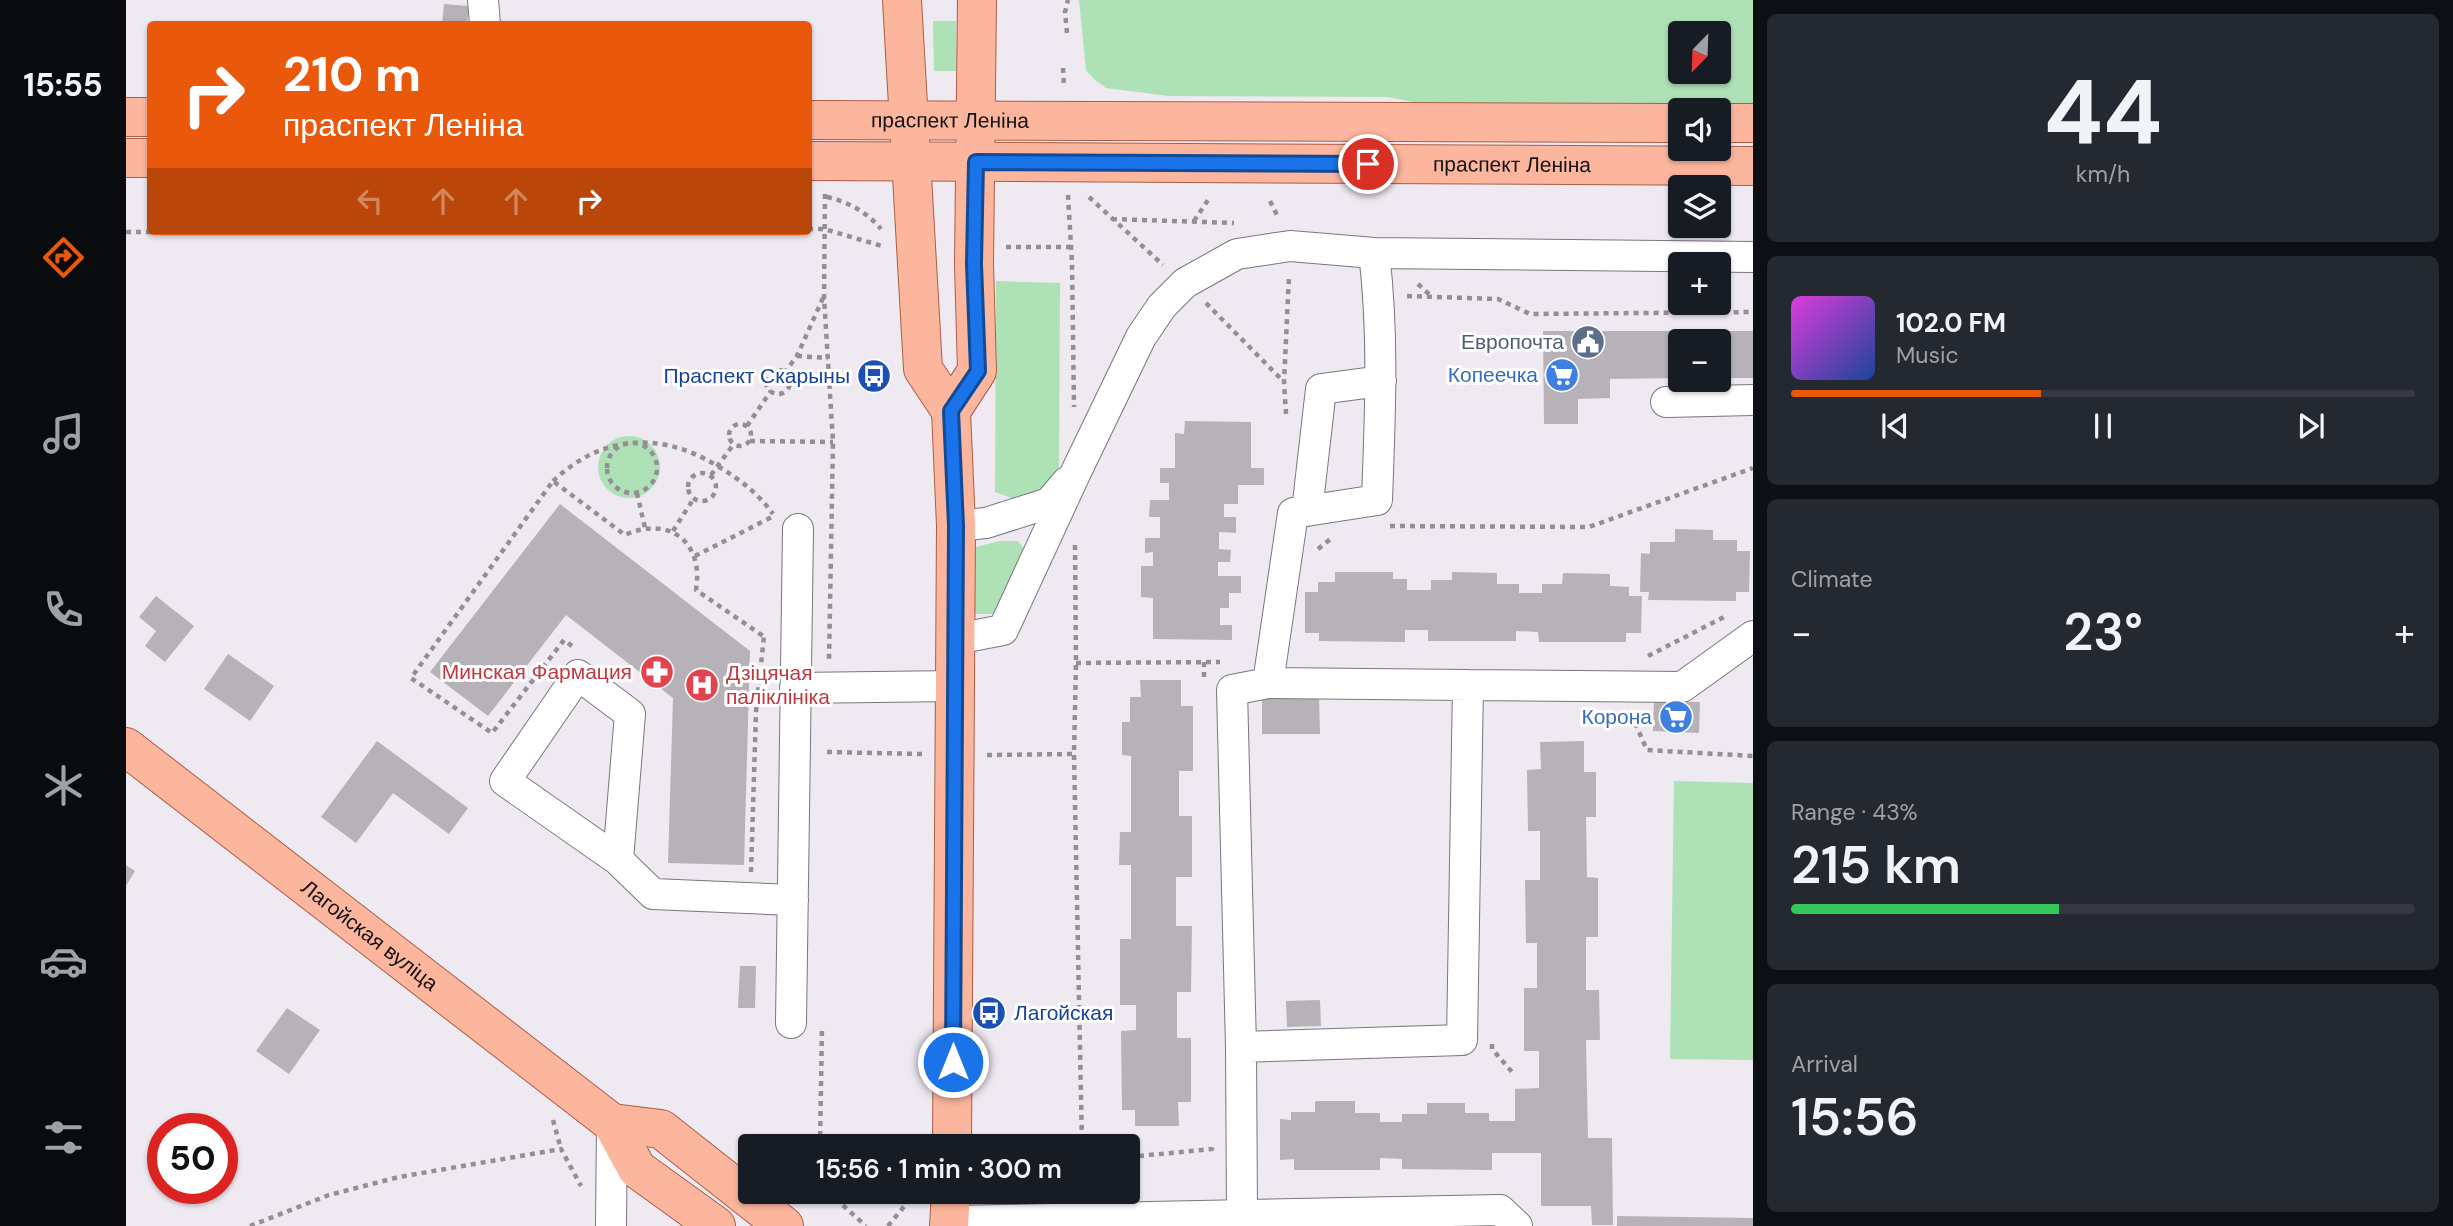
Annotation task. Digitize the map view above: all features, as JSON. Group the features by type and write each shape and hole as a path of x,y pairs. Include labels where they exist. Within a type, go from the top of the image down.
{"main road":[{"path":"902,0 922,369 951,411 956,526 952,1134"},
{"path":"951,411 978,371 974,264 977,0"},
{"path":"126,117 147,117"},
{"name":"праспект Леніна","path":"812,120 1668,123"},
{"path":"1731,123 1753,123"},
{"path":"126,158 147,158"},
{"name":"праспект Леніна","path":"817,172 909,162 1753,166"},
{"name":"Лагойская вуліца","path":"126,747 612,1123 637,1169 716,1226"},
{"path":"612,1123 661,1129 784,1226"}],"street":[{"path":"483,0 485,21"},
{"path":"956,639 1003,630 1074,474 1141,337 1161,306 1185,283 1237,254 1286,235 1374,253 1753,257"},
{"path":"1268,683 1293,513 1377,500 1381,382 1379,295 1374,253"},
{"path":"1307,511 1321,390 1381,382"},
{"path":"1665,402 1753,400"},
{"path":"956,526 986,523 1049,503 1074,474"},
{"path":"791,1023 795,677 809,523"},
{"path":"1242,1214 1241,1047 1232,690 1268,683 1682,687 1753,636"},
{"path":"618,860 630,713 578,675 505,781 618,860 653,894 793,900"},
{"path":"795,677 956,686"},
{"path":"1241,1047 1462,1040 1468,685"},
{"path":"611,1226 612,1123"},
{"path":"950,1213 1242,1214 1500,1210 1517,1226"}],"path":[{"path":"1067,33 1065,12 1068,0"},
{"path":"812,229 824,229 825,196 817,172"},
{"path":"1068,188 1074,420"},
{"path":"825,196 866,213 881,228 886,247"},
{"path":"1194,222 1208,200"},
{"path":"1270,201 1286,235 1284,382 1287,420"},
{"path":"126,232 147,232"},
{"path":"1379,295 1499,299 1531,314 1753,312"},
{"path":"784,373 797,356 824,297"},
{"path":"797,356 828,358"},
{"path":"777,370 784,373 789,379 786,390 779,394 771,391 766,383 767,376 777,370"},
{"path":"747,426 771,391"},
{"path":"733,445 728,435 730,428 740,423 747,426 751,433 750,441"},
{"path":"553,481 590,454 635,441 670,444 699,455 748,485 774,516 695,556"},
{"path":"733,445 744,446 750,441 833,442"},
{"path":"625,443 641,444 654,454 657,462 655,478 645,490 637,493 620,491 612,485 606,469 611,452 625,443"},
{"path":"710,475 733,445"},
{"path":"1388,526 1589,527 1753,468"},
{"path":"701,473 710,475 716,483 713,496 704,501 694,498 688,489 690,480 701,473"},
{"path":"637,493 645,528"},
{"path":"694,498 673,531 695,556 698,577 696,590 764,636 795,677 829,664"},
{"path":"809,523 832,516"},
{"path":"1308,557 1338,533"},
{"path":"1075,542 1074,754 1082,1134"},
{"path":"1638,661 1730,615"},
{"path":"1203,662 1204,690"},
{"path":"1076,663 1229,662"},
{"path":"1626,703 1647,750 1753,756"},
{"path":"1140,1156 1212,1149 1211,1135"},
{"path":"250,1226 329,1195 399,1177 561,1149 585,1192"},
{"path":"841,1204 866,1226"},
{"path":"888,1226 906,1204"}],"green space":[{"path":"1079,0 1753,0 1753,119 1731,113 1731,98 1668,98 1668,112 1491,118 1388,97 1169,96 1106,88 1086,70"},
{"path":"933,21 956,21 956,71 934,71"},
{"path":"996,281 1060,283 1059,473 1049,490 1020,501 995,492"},
{"path":"623,436 635,436 651,445 658,455 658,479 651,489 635,498 623,498 612,493 603,484 598,473 598,461 603,450 612,441"},
{"path":"999,541 1018,541 1027,552 1002,601 992,614 973,614 972,548"},
{"path":"1674,781 1753,783 1753,1060 1670,1059"}],"building":[{"path":"444,4 469,6 467,21 442,21"},
{"path":"1543,331 1668,331 1668,378 1610,379 1610,398 1578,399 1578,424 1544,424"},
{"path":"1731,331 1753,331 1753,378 1731,378"},
{"path":"1185,421 1251,422 1251,468 1264,468 1264,485 1238,485 1238,504 1224,504 1224,517 1236,517 1236,533 1219,532 1219,549 1231,550 1230,562 1218,562 1218,576 1241,576 1241,593 1229,593 1229,608 1220,608 1220,625 1232,625 1232,640 1153,639 1153,598 1141,597 1141,566 1153,566 1153,552 1145,553 1145,538 1160,538 1160,517 1149,517 1150,500 1169,500 1169,483 1160,483 1160,468 1175,468 1175,433 1184,434"},
{"name":"Дзіцячая паліклініка","path":"560,504 750,651 744,865 668,863 673,698 566,615 488,716 430,672"},
{"path":"1675,529 1713,530 1713,540 1737,540 1737,551 1750,551 1749,592 1736,592 1736,601 1648,600 1649,592 1640,592 1641,553 1650,554 1650,542 1675,542"},
{"path":"1335,572 1393,572 1393,579 1407,579 1407,590 1431,590 1431,580 1452,580 1452,572 1497,573 1497,584 1519,584 1519,593 1542,593 1542,584 1562,584 1563,573 1610,574 1610,586 1629,587 1629,596 1642,596 1641,633 1626,633 1626,642 1539,642 1538,632 1516,631 1516,641 1428,641 1428,630 1405,630 1405,642 1319,641 1319,633 1305,633 1305,592 1318,592 1318,582 1335,582"},
{"path":"156,596 194,626 165,662 145,646 156,631 139,617"},
{"path":"228,654 274,686 250,721 204,689"},
{"path":"1140,680 1181,680 1181,706 1193,706 1193,771 1179,771 1179,816 1192,816 1192,877 1176,877 1176,926 1192,926 1191,992 1177,992 1177,1038 1191,1038 1191,1102 1178,1102 1179,1126 1135,1126 1135,1110 1122,1110 1121,1031 1136,1030 1136,1005 1120,1005 1120,939 1131,939 1131,865 1119,865 1120,832 1131,832 1131,756 1122,755 1122,722 1130,722 1130,697 1141,697"},
{"path":"1262,697 1319,697 1320,734 1262,734"},
{"name":"Корона","path":"1654,701 1700,702 1699,733 1653,731"},
{"path":"377,741 468,808 449,834 393,793 356,843 321,817"},
{"path":"1584,741 1584,772 1596,772 1596,817 1586,817 1587,877 1598,878 1598,937 1586,937 1586,990 1599,990 1600,1040 1586,1040 1588,1138 1612,1138 1613,1225 1592,1225 1591,1206 1541,1206 1541,1153 1492,1153 1492,1170 1402,1169 1402,1159 1380,1158 1380,1170 1294,1170 1294,1159 1280,1160 1280,1119 1291,1120 1291,1112 1315,1112 1315,1101 1355,1101 1355,1113 1380,1113 1380,1122 1402,1122 1402,1114 1427,1114 1427,1103 1465,1103 1465,1113 1489,1113 1489,1121 1515,1121 1515,1089 1539,1088 1539,1051 1524,1051 1524,988 1537,988 1537,943 1526,943 1525,880 1540,880 1540,831 1528,831 1527,770 1541,769 1540,742"},
{"path":"126,865 135,871 126,886"},
{"path":"740,966 756,966 755,1008 738,1008"},
{"path":"1320,1000 1321,1026 1287,1027 1286,1001"},
{"path":"287,1008 320,1030 289,1074 256,1051"},
{"path":"1617,1216 1753,1218 1753,1226 1617,1226"}],"place":[{"name":"Европочта","path":"1588,342"},
{"name":"Копеечка","path":"1562,375"},
{"name":"Праспект Скарыны","path":"874,376"},
{"name":"Минская Фармация","path":"657,672"},
{"name":"Дзіцячая паліклініка","path":"702,685"},
{"name":"Корона","path":"1676,717"},
{"name":"Лагойская","path":"989,1013"}],"route":[{"path":"953,1062 956,526 951,411 978,371 974,264 976,162 1368,164"}]}
